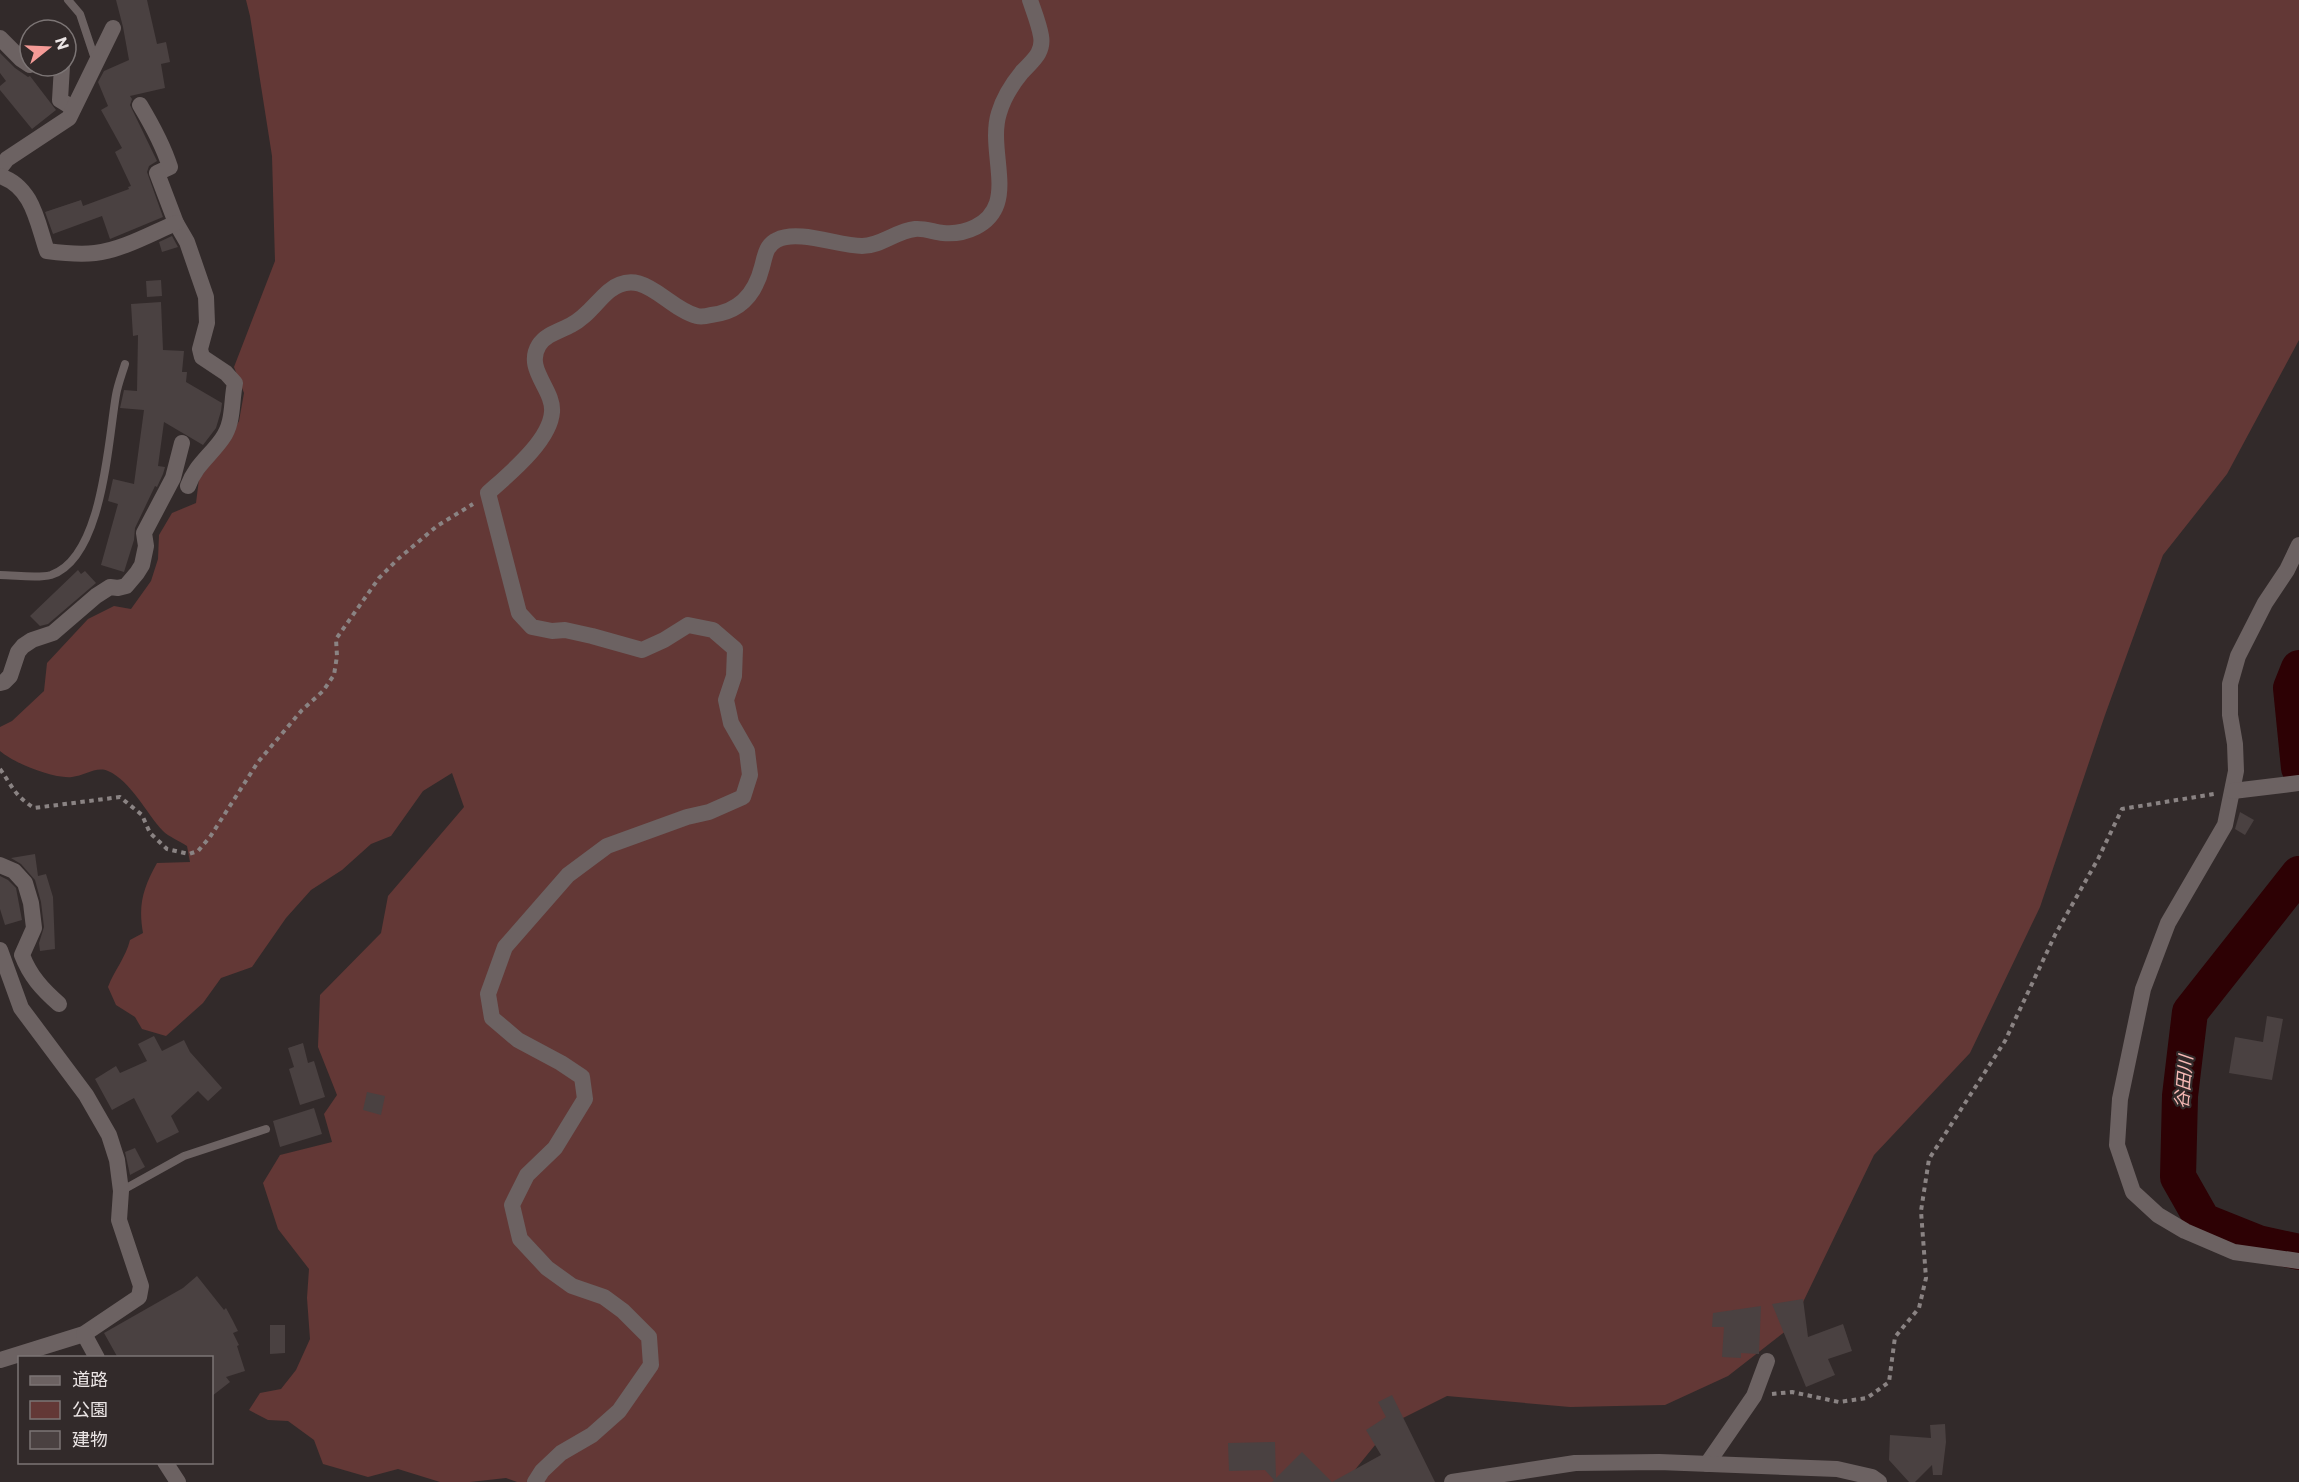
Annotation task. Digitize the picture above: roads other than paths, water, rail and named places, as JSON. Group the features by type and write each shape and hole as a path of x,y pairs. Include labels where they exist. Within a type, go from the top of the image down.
{"street":[{"path":"535,1482 542,1471 561,1453 592,1435 619,1411 651,1365 649,1337 623,1311 604,1297 572,1286 547,1268 520,1239 512,1205 527,1175 555,1148 585,1099 582,1077 518,1040 492,1018 488,994 505,947 568,876 607,846 687,817 709,812 743,797 750,775 747,751 731,723 726,700 734,676 735,649 713,630 688,625 642,650 565,630 552,632 532,627 519,613 488,493 525,459 548,428 552,411 534,360 539,345 553,333 573,325 610,290 626,281 642,283 674,305 698,317 727,314 741,305 762,269 767,247 778,239 816,238 862,246 878,244 896,233 918,229 953,233 979,226 990,216 997,203 999,185 995,133 998,114 1022,73 1038,57 1042,39 1030,0"},
{"path":"0,168 7,159 52,127 65,122 113,28"},
{"path":"0,38 18,56"},
{"path":"61,78 60,100 73,108"},
{"path":"140,105 154,128 170,167 158,173 176,223 187,242 206,297 207,323 200,349 202,357 226,373 235,383 231,421 223,439 202,461 188,486"},
{"path":"0,176 17,184 30,201 47,251 64,254 95,253 118,247 176,223"},
{"path":"0,683 9,676 18,652 23,646 32,640 54,633 96,596 110,587 126,586 137,573 142,565 146,546 144,533 173,478 182,442"},
{"path":"2299,545 2287,570 2265,603 2238,656 2230,684 2230,715 2235,744 2236,771 2225,825 2168,923 2143,989 2120,1099 2117,1145 2133,1192 2158,1215 2185,1232 2234,1252 2299,1262"},
{"path":"2233,791 2299,783"},
{"path":"0,865 14,871 25,883 31,903 34,928 22,955 28,972 59,1004"},
{"path":"0,950 21,1008 86,1095 109,1135 117,1160 121,1191 119,1220 141,1286 138,1297 84,1334 0,1360"},
{"path":"84,1334 96,1356"},
{"path":"1707,1464 1754,1396 1767,1360"},
{"path":"1452,1482 1575,1463 1659,1462 1837,1469 1872,1477 1879,1482"},
{"path":"166,1464 178,1482"}],"lane":[{"path":"68,0 80,14 96,63"},
{"path":"0,574 50,576 65,568 75,557 99,507 116,392 125,364"},
{"path":"121,1191 184,1156 266,1130"}],"waterway":[{"name":"谷田川","path":"2299,668 2291,688 2299,768"},
{"name":"谷田川","path":"2299,874 2190,1012 2180,1096 2178,1177 2203,1221 2258,1243 2299,1252"}]}
